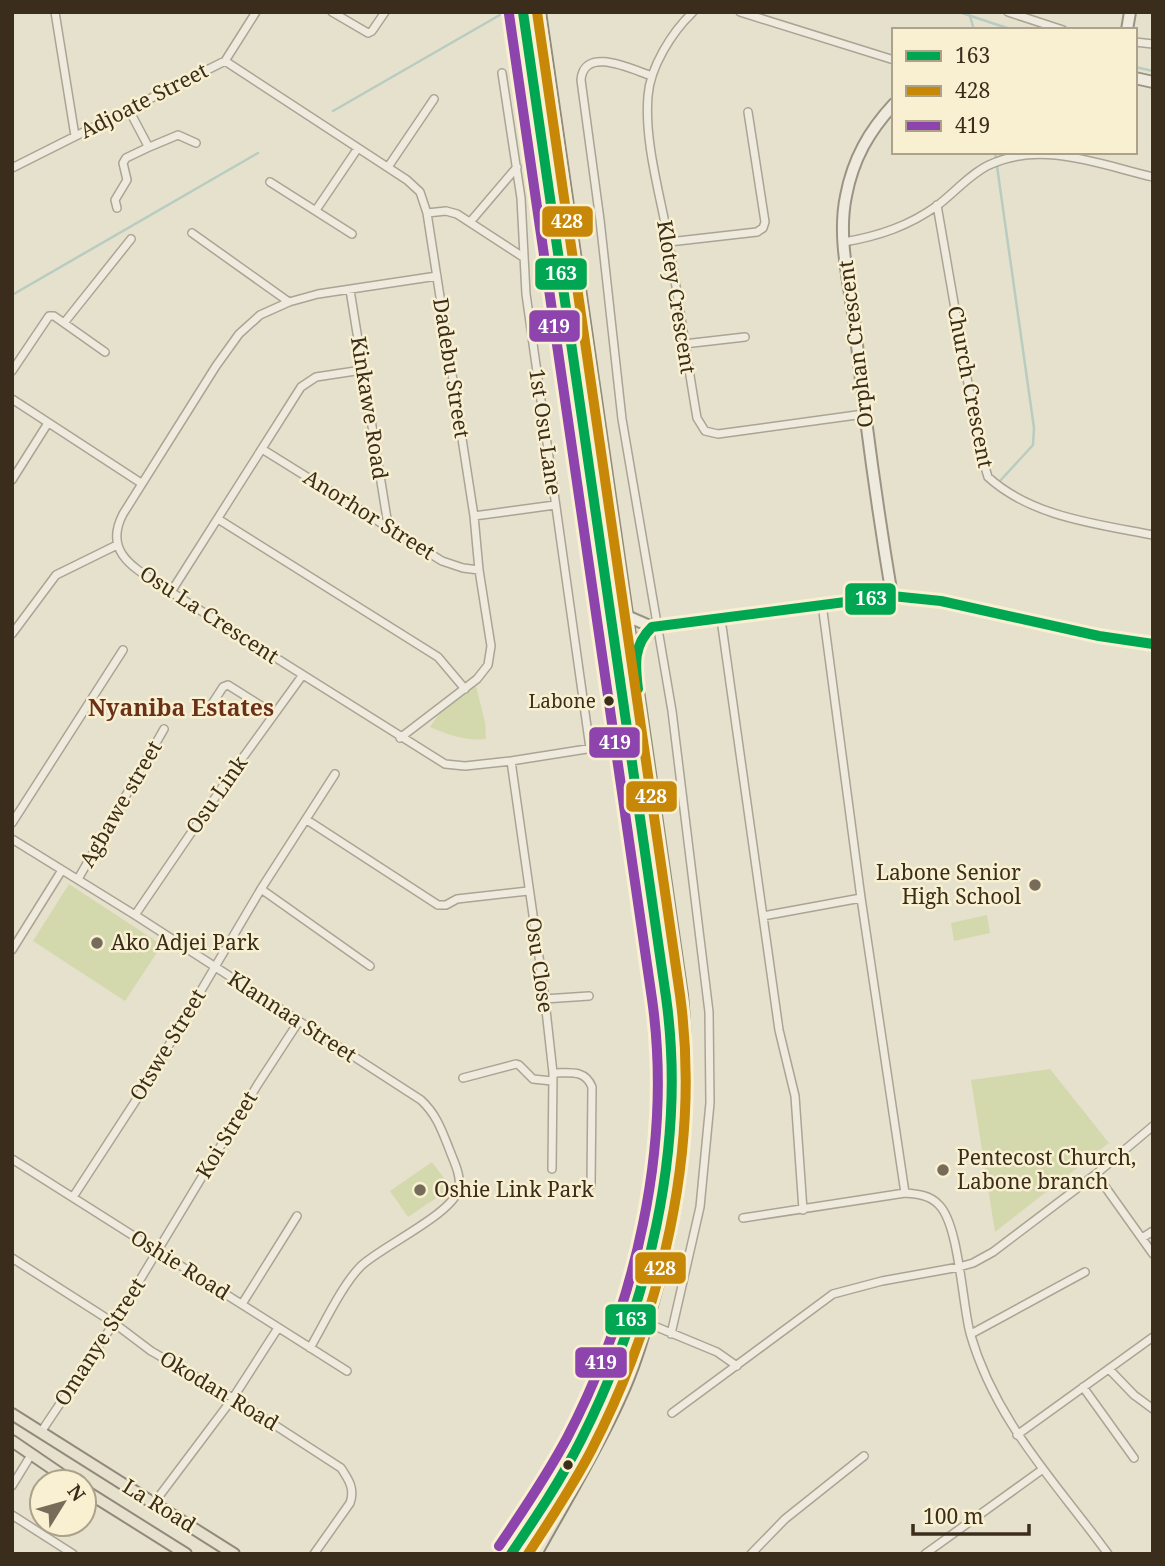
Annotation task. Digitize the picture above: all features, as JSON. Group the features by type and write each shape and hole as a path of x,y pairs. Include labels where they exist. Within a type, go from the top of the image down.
{"main road":[{"path":"511,1554 570,1461 588,1427 610,1377 646,1273 662,1189 669,1116 670,1033 523,12"},
{"path":"536,1554 621,1397 638,1355 663,1267 678,1191 687,1117 687,1044 681,983 540,12"},
{"path":"541,141 558,138"},
{"path":"662,1189 678,1191"},
{"name":"La Road","path":"12,1414 234,1554"},
{"path":"12,1441 51,1468"},
{"name":"La Road","path":"98,1499 186,1554"}],"street":[{"path":"55,12 75,136"},
{"name":"Adjoate Street","path":"12,168 225,61 256,12"},
{"path":"332,12 368,33 385,12"},
{"name":"Klotey Crescent","path":"693,12 678,29 652,76 648,96 650,134 700,426 710,433 864,414"},
{"path":"740,12 892,59"},
{"path":"1008,12 1057,28"},
{"name":"Dadebu Street","path":"225,61 388,167 419,192 427,213 474,516 491,646 488,665 477,679 400,738"},
{"path":"652,76 609,61 600,61 586,67 581,73 622,419 672,711 709,1012 710,1103 700,1207 670,1334"},
{"name":"1st Osu Lane","path":"502,73 524,228 526,294 590,748"},
{"path":"388,167 434,99"},
{"name":"Orphan Crescent","path":"892,106 877,122 862,146 852,170 843,216 864,414 892,596"},
{"path":"129,110 147,148"},
{"path":"669,242 757,232 763,228 765,222 748,112"},
{"path":"117,208 115,200 127,180 123,163 126,158 178,135 196,144"},
{"path":"316,210 358,148"},
{"path":"844,242 870,238 898,229 937,205 1002,156 1069,156 1153,177"},
{"path":"471,221 517,167"},
{"path":"270,182 352,234"},
{"name":"Church Crescent","path":"937,205 979,447 988,478 1032,506 1080,520 1153,535"},
{"path":"427,213 446,211 457,214 523,257"},
{"path":"192,233 289,302"},
{"path":"64,323 131,239"},
{"path":"12,634 55,575 117,545 117,525 141,483 216,366 239,334 260,315 289,302 437,276"},
{"name":"Kinkawe Road","path":"350,290 388,525"},
{"path":"12,371 46,318 54,316 105,352"},
{"path":"684,344 745,337"},
{"path":"171,592 297,394 308,382 330,374 362,370"},
{"path":"12,399 141,483"},
{"path":"12,480 48,423"},
{"name":"Anorhor Street","path":"262,449 442,561 463,568 479,569"},
{"path":"474,516 555,505"},
{"path":"218,519 438,657 465,689"},
{"name":"Osu La Crescent","path":"117,545 127,562 171,592 445,764 466,766 511,761 612,745 627,734"},
{"path":"629,618 656,627 892,596 941,601 1099,636 1153,644"},
{"path":"822,604 861,898 905,1193"},
{"path":"721,619 779,1030 794,1096 803,1210"},
{"path":"634,656 639,640 656,627"},
{"path":"12,823 123,650"},
{"name":"Osu Link","path":"135,915 302,676"},
{"path":"212,704 223,687 228,685 274,714"},
{"name":"Agbawe street","path":"78,880 164,729"},
{"path":"612,745 630,754"},
{"name":"Osu Close","path":"511,761 544,999 552,1077 552,1169"},
{"name":"Otswe Street","path":"73,1197 140,1094 261,889 335,774"},
{"path":"307,820 438,905 446,905 457,899 528,891"},
{"name":"Klannaa Street","path":"12,839 135,915 421,1100 437,1118 458,1171 459,1188 453,1201 362,1265 310,1348"},
{"path":"12,950 15,940 62,870"},
{"path":"261,889 370,966"},
{"path":"763,916 861,898"},
{"path":"544,999 589,996"},
{"name":"Koi Street","path":"158,1251 254,1090 299,1021"},
{"path":"463,1078 516,1064 533,1079 579,1073 585,1075 592,1087 592,1185"},
{"path":"672,1413 833,1294 882,1281 959,1267 993,1252 1096,1174 1153,1126"},
{"name":"Oshie Road","path":"12,1159 347,1371"},
{"path":"1096,1174 1153,1254"},
{"path":"743,1218 905,1193 929,1197 938,1203 947,1214 971,1334 999,1404 1017,1436 1108,1554"},
{"path":"242,1304 298,1216"},
{"path":"1142,1238 1153,1231"},
{"name":"Omanye Street","path":"41,1432 114,1323 158,1251"},
{"name":"Okodan Road","path":"12,1258 114,1323 151,1351 233,1398 341,1468 350,1481 354,1494 314,1554"},
{"path":"971,1334 1085,1272"},
{"path":"647,1323 717,1352 737,1366"},
{"path":"154,1503 233,1398 278,1328"},
{"path":"1017,1436 1153,1338"},
{"path":"1109,1369 1153,1409"},
{"path":"1083,1387 1134,1458"},
{"path":"12,1486 31,1455"},
{"path":"751,1554 785,1519 864,1456"},
{"path":"925,1554 1043,1469"},
{"path":"12,1515 73,1554"}],"green space":[{"path":"476,686 485,722 486,739 457,737 430,727 439,714"},
{"name":"Ako Adjei Park","path":"69,884 162,945 125,1001 33,941"},
{"path":"987,915 990,933 954,941 951,923"},
{"path":"1050,1069 1109,1143 995,1232 971,1080"},
{"name":"Oshie Link Park","path":"432,1162 451,1188 408,1217 390,1191"}],"waterway":[{"path":"333,111 505,12"},
{"path":"959,12 1007,28"},
{"path":"970,16 973,28"},
{"path":"1137,67 1153,71"},
{"path":"12,295 258,153"},
{"path":"995,154 1034,428 1033,445 999,482"}],"transit line":[{"name":"163","path":"511,1554 548,1498 581,1440 626,1336 656,1225 666,1168 671,1111 671,1054 666,997 523,12"},
{"name":"428","path":"528,1554 592,1449 617,1397 638,1342 656,1286 670,1228 680,1170 685,1111 685,1053 680,995 537,12"},
{"name":"419","path":"499,1546 567,1438 612,1335 643,1224 657,1111 657,1055 652,999 509,14"},
{"name":"163","path":"638,689 638,648 652,627 892,596 941,601 1099,636 1153,644"}],"place":[{"name":"Labone","path":"609,701"},
{"name":"Labone Senior High School","path":"1035,885"},
{"name":"Ako Adjei Park","path":"97,943"},
{"name":"Pentecost Church, Labone branch","path":"943,1170"},
{"name":"Oshie Link Park","path":"420,1190"}],"district":[{"name":"Nyaniba Estates","path":"181,708"}]}
